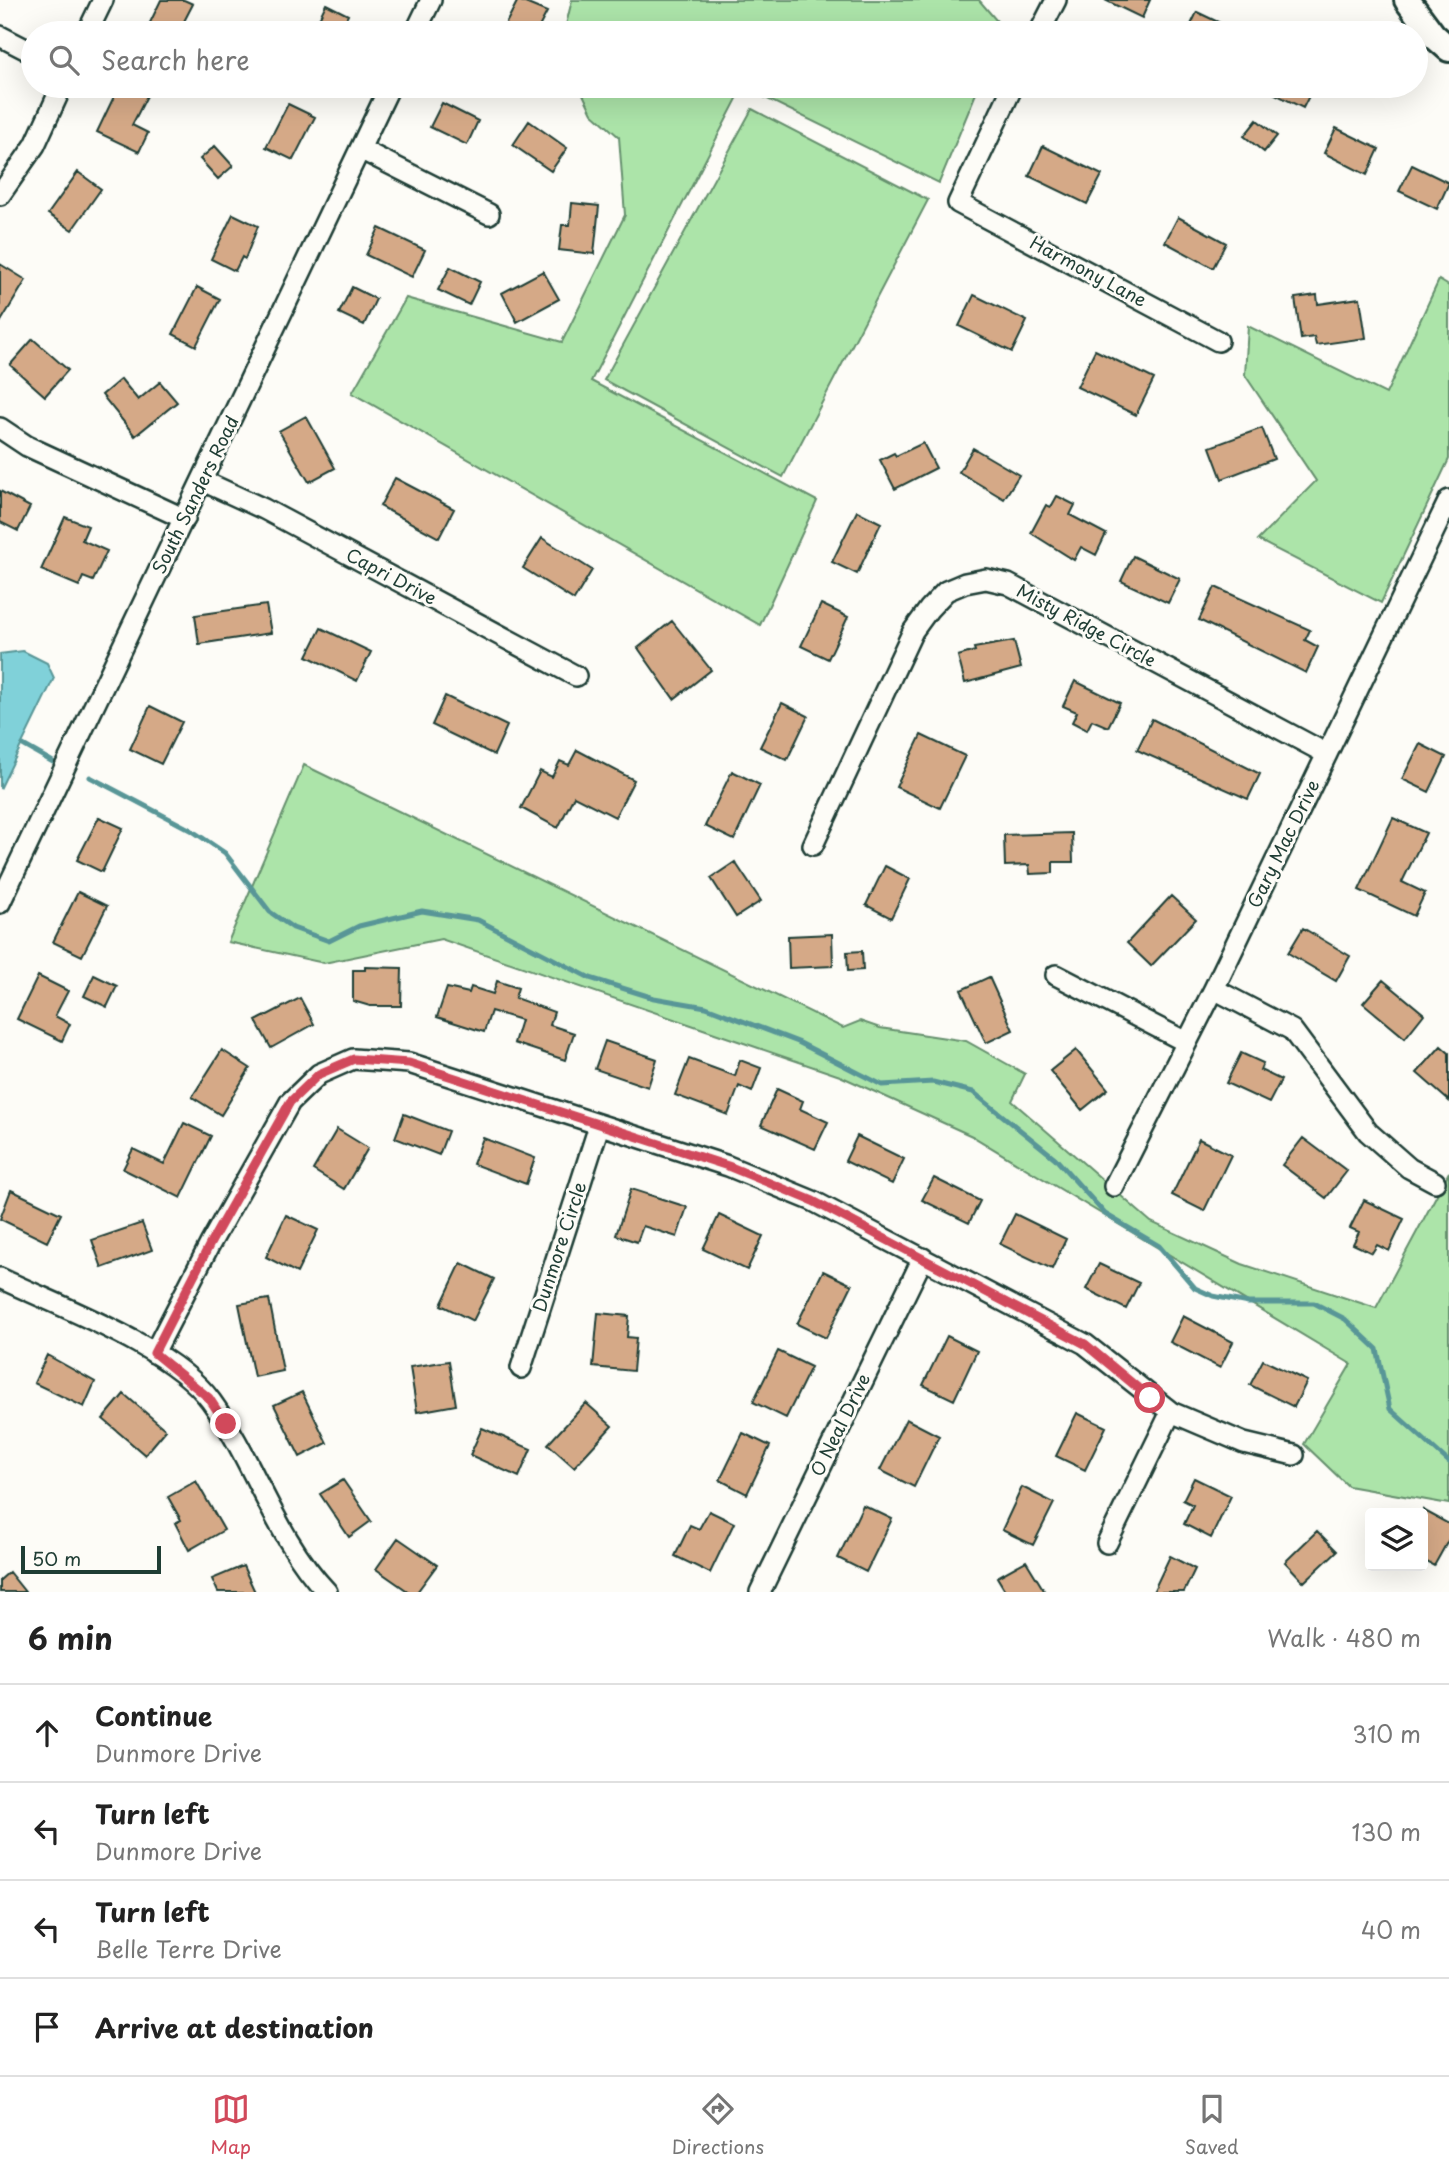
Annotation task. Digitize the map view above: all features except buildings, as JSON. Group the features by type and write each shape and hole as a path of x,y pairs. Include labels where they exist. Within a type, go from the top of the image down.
{"street":[{"path":"93,21 103,0"},
{"path":"421,21 431,0"},
{"path":"1045,21 1056,0"},
{"path":"1407,0 1423,21"},
{"path":"1428,27 1449,49"},
{"path":"0,36 21,47"},
{"path":"0,195 35,145 57,98"},
{"name":"South Sanders Road","path":"0,903 204,481 384,98"},
{"name":"Harmony Lane","path":"1007,98 958,203 1218,341"},
{"path":"360,149 489,214"},
{"path":"0,428 27,446 185,519"},
{"name":"Capri Drive","path":"204,481 276,515 576,676"},
{"name":"Gary Mac Drive","path":"1114,1186 1214,989 1449,500"},
{"name":"Misty Ridge Circle","path":"813,845 913,631 946,592 986,579 1008,584 1327,754"},
{"path":"1056,975 1186,1042"},
{"path":"1214,989 1292,1030 1368,1132 1409,1168 1436,1182"},
{"path":"154,1353 210,1244 290,1102 319,1074 354,1059 409,1063 728,1166 813,1201 1085,1344 1171,1412 1244,1443 1294,1455"},
{"name":"Dunmore Circle","path":"522,1368 599,1126"},
{"name":"O Neal Drive","path":"760,1592 923,1258"},
{"path":"0,1278 154,1353 209,1398 289,1546 327,1592"},
{"path":"1107,1543 1171,1412"}],"green space":[{"path":"572,0 979,0 997,21 567,21"},
{"path":"585,98 737,98 591,381 817,501 760,625 352,393 406,298 562,342 625,215 619,137 592,113"},
{"path":"765,98 974,98 939,183"},
{"path":"752,109 928,200 783,477 604,380"},
{"path":"1439,280 1449,286 1449,459 1381,603 1258,540 1316,481 1245,375 1248,326 1386,394"},
{"path":"304,765 843,1028 860,1021 880,1028 966,1041 1025,1074 1012,1101 1151,1222 1242,1264 1376,1308 1449,1172 1449,1504 1348,1486 1304,1444 1351,1364 972,1136 840,1076 441,939 324,963 228,942"}],"water":[{"path":"23,651 47,663 54,678 0,789 0,654"}],"waterway":[{"path":"23,745 53,762"},
{"path":"90,777 191,830 225,853 270,912 293,928 329,941 359,926 422,911 478,920 590,978 654,998 706,1007 798,1042 882,1085 933,1082 973,1092 1055,1158 1105,1214 1159,1246 1195,1288 1213,1296 1248,1303 1314,1303 1345,1319 1377,1349 1390,1409 1449,1462"}],"route":[{"path":"226,1424 209,1398 185,1375 154,1353 210,1244 290,1102 319,1074 354,1059 409,1063 728,1166 813,1201 1085,1344 1150,1398"}]}
